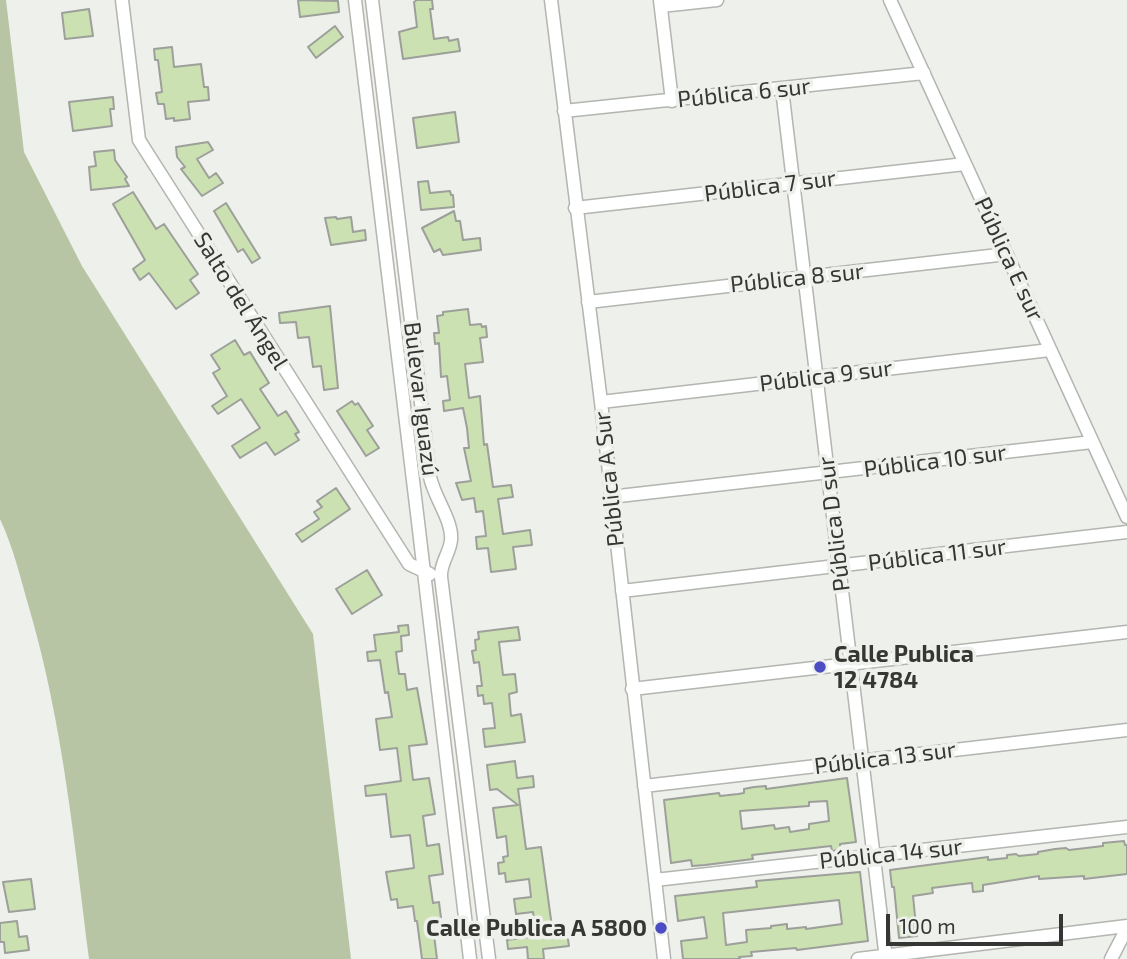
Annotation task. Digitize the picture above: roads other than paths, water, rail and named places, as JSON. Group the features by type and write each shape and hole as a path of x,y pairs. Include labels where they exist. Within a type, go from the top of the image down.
{"street":[{"name":"Salto del Ángel","path":"122,0 139,140 409,564 426,573"},
{"name":"Bulevar Iguazú","path":"355,0 426,573 470,959"},
{"name":"Bulevar Iguazú","path":"372,0 433,492 447,518 451,538 440,569 489,959"},
{"name":"Pública A Sur","path":"551,0 601,402 664,959"},
{"path":"672,101 660,3 717,0"},
{"name":"Pública E sur","path":"890,0 1127,517"},
{"name":"Pública 6 sur","path":"564,111 924,73"},
{"name":"Pública D sur","path":"782,89 886,957"},
{"name":"Pública 7 sur","path":"575,208 965,164"},
{"path":"385,250 402,248"},
{"name":"Pública 8 sur","path":"588,302 1007,254"},
{"name":"Pública 9 sur","path":"601,402 1050,350"},
{"name":"Pública 10 sur","path":"610,497 1093,442"},
{"path":"415,496 426,491 433,492"},
{"name":"Pública 11 sur","path":"622,591 1127,532"},
{"path":"426,573 441,577"},
{"path":"632,689 1127,632"},
{"name":"Pública 13 sur","path":"644,786 1127,730"},
{"name":"Pública 14 sur","path":"655,880 1127,827"},
{"path":"457,847 475,844"},
{"path":"858,959 1127,927"},
{"path":"1111,959 1127,927"}],"place":[{"name":"Calle Publica 12 4784","path":"820,667"},
{"name":"Calle Publica A 5800","path":"661,928"}]}
